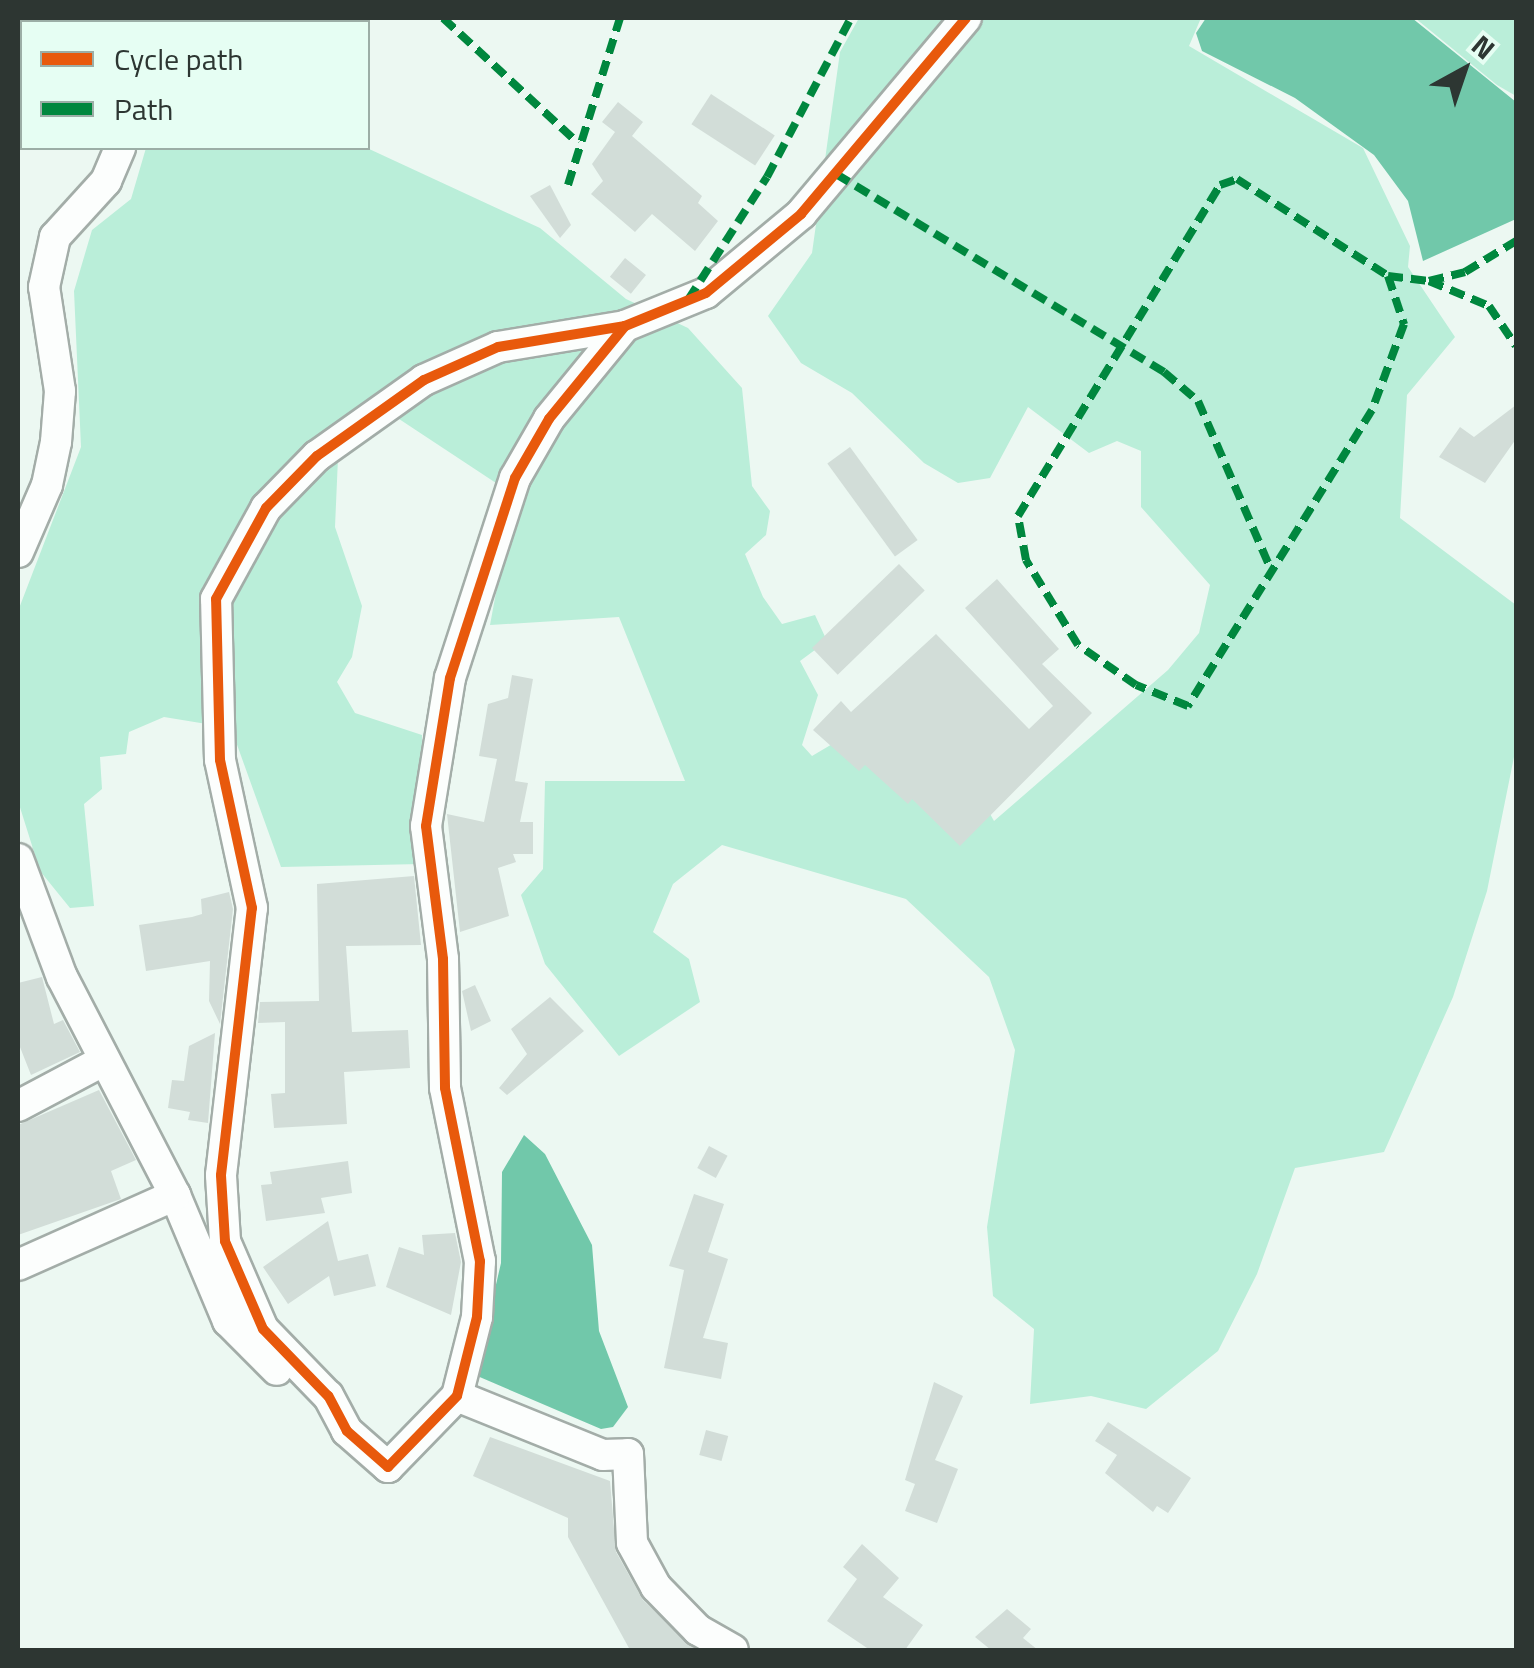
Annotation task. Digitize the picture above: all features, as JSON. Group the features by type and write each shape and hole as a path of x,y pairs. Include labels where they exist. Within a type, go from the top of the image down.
{"street":[{"path":"347,1431 328,1396 263,1328 225,1240 221,1175 252,908 220,760 216,599 266,508 318,456 424,380 498,347 625,326 706,293 801,214 966,18"},
{"path":"18,552 32,485 60,392 44,287 55,237 106,181 119,150"},
{"path":"18,859 103,1061 175,1195 228,1320 388,1467 456,1396 477,1317 480,1261 445,1088 443,960 426,826 450,678 514,478 549,419 625,326"},
{"path":"18,1106 103,1061"},
{"path":"18,1266 175,1195"},
{"path":"456,1396 603,1455 628,1454 632,1543 656,1587 698,1630 733,1650"}],"shaded area":[{"path":"859,18 1201,18 1189,46 1363,148 1410,246 1408,267 1455,337 1407,395 1400,518 1516,605 1516,747 1487,891 1453,997 1384,1152 1295,1168 1257,1274 1218,1351 1146,1409 1091,1396 1030,1404 1034,1329 993,1296 987,1227 1015,1050 989,977 906,899 722,845 673,884 653,932 689,959 700,1002 619,1056 545,964 521,895 543,869 545,781 685,781 619,617 490,625 514,495 393,415 338,458 335,527 362,606 352,657 337,682 355,713 422,735 421,864 281,867 231,728 164,717 129,732 126,754 100,757 102,789 84,804 94,906 70,908 40,871 18,801 18,611 81,447 74,291 92,230 131,199 145,150 370,149 540,228 626,299 688,328 742,388 752,486 770,511 766,535 745,554 763,597 782,624 815,615 827,641 800,661 818,695 802,745 812,756 834,743 957,755 994,821 1168,670 1199,633 1210,585 1141,507 1141,451 1117,441 1089,453 1028,407 990,478 958,483 924,463 852,393 801,363 768,316 812,253 840,52"},
{"path":"1206,18 1412,18 1516,102 1516,219 1423,261 1408,201 1374,155 1295,98 1202,51 1196,33"},
{"path":"1415,18 1516,18 1516,96 1497,85"},
{"path":"524,1135 545,1154 592,1245 599,1331 628,1407 613,1427 601,1429 475,1375 501,1263 502,1172"}],"building":[{"path":"711,94 775,135 755,166 691,124"},
{"path":"618,102 643,122 632,136 702,196 698,203 718,221 695,251 652,214 635,232 591,194 603,181 592,164 615,132 602,122"},
{"path":"550,185 571,225 560,238 530,196"},
{"path":"625,258 646,275 631,294 610,277"},
{"path":"1516,405 1516,439 1485,483 1439,457 1460,427 1474,437"},
{"path":"850,447 918,540 895,556 827,463"},
{"path":"899,564 925,591 838,675 812,648"},
{"path":"997,579 1059,649 1042,664 1092,713 960,846 912,799 908,804 865,765 859,771 813,730 841,701 851,712 936,634 1029,729 1053,706 965,608"},
{"path":"512,675 533,679 515,781 528,783 520,822 533,822 533,854 513,854 516,862 498,868 509,916 460,932 447,814 484,822 497,759 479,756 488,704 508,698"},
{"path":"414,876 421,945 346,946 352,1032 408,1030 410,1068 344,1072 347,1124 274,1128 271,1094 285,1093 285,1022 258,1023 260,1002 319,1001 317,884"},
{"path":"229,892 233,909 220,1024 209,1001 210,961 146,971 139,925 202,914 201,899"},
{"path":"42,977 54,1024 63,1020 80,1052 31,1075 18,1042 18,983"},
{"path":"475,985 491,1021 471,1031 462,991"},
{"path":"550,997 584,1031 507,1095 499,1088 527,1054 511,1029"},
{"path":"215,1033 208,1123 188,1120 190,1112 168,1108 172,1080 184,1081 189,1046"},
{"path":"99,1090 136,1160 111,1171 121,1199 18,1235 18,1125"},
{"path":"709,1146 728,1156 716,1178 697,1168"},
{"path":"348,1161 352,1193 321,1198 325,1213 266,1221 261,1185 272,1184 270,1172"},
{"path":"694,1194 724,1204 708,1252 728,1259 703,1338 728,1343 721,1379 664,1368 684,1270 669,1266"},
{"path":"328,1221 338,1261 368,1254 376,1286 334,1296 329,1276 288,1304 263,1267"},
{"path":"455,1233 461,1262 451,1315 386,1287 399,1247 424,1255 422,1235"},
{"path":"934,1382 963,1396 935,1460 958,1469 937,1523 905,1511 915,1484 905,1480"},
{"path":"1108,1422 1191,1478 1168,1513 1157,1506 1153,1512 1105,1473 1117,1455 1095,1441"},
{"path":"706,1430 728,1436 721,1461 699,1455"},
{"path":"490,1437 610,1481 616,1552 643,1600 696,1650 630,1650 568,1537 568,1518 473,1476"},
{"path":"862,1544 899,1578 883,1597 923,1625 905,1650 870,1650 827,1621 857,1579 843,1567"},
{"path":"1007,1609 1031,1629 1023,1638 1038,1650 991,1650 975,1637"}],"marked path":[{"path":"443,18 578,143"},
{"path":"568,185 620,18"},
{"path":"688,300 767,177 851,18"},
{"path":"836,174 1164,372 1198,401 1269,565"},
{"path":"1237,179 1388,276 1404,324 1372,410 1188,706 1136,685 1078,645 1026,560 1018,516 1220,185 1237,179"},
{"path":"1388,276 1429,281 1465,272 1516,241"},
{"path":"1429,281 1489,306 1516,346"}],"cycle path":[{"path":"625,326 549,419 515,478 450,678 426,826 443,959 445,1088 480,1261 477,1317 457,1396 388,1467 347,1431 328,1396 263,1329 225,1241 221,1175 252,908 220,760 216,599 266,508 317,456 424,380 498,347 625,326 706,293 801,214 966,18"}]}
